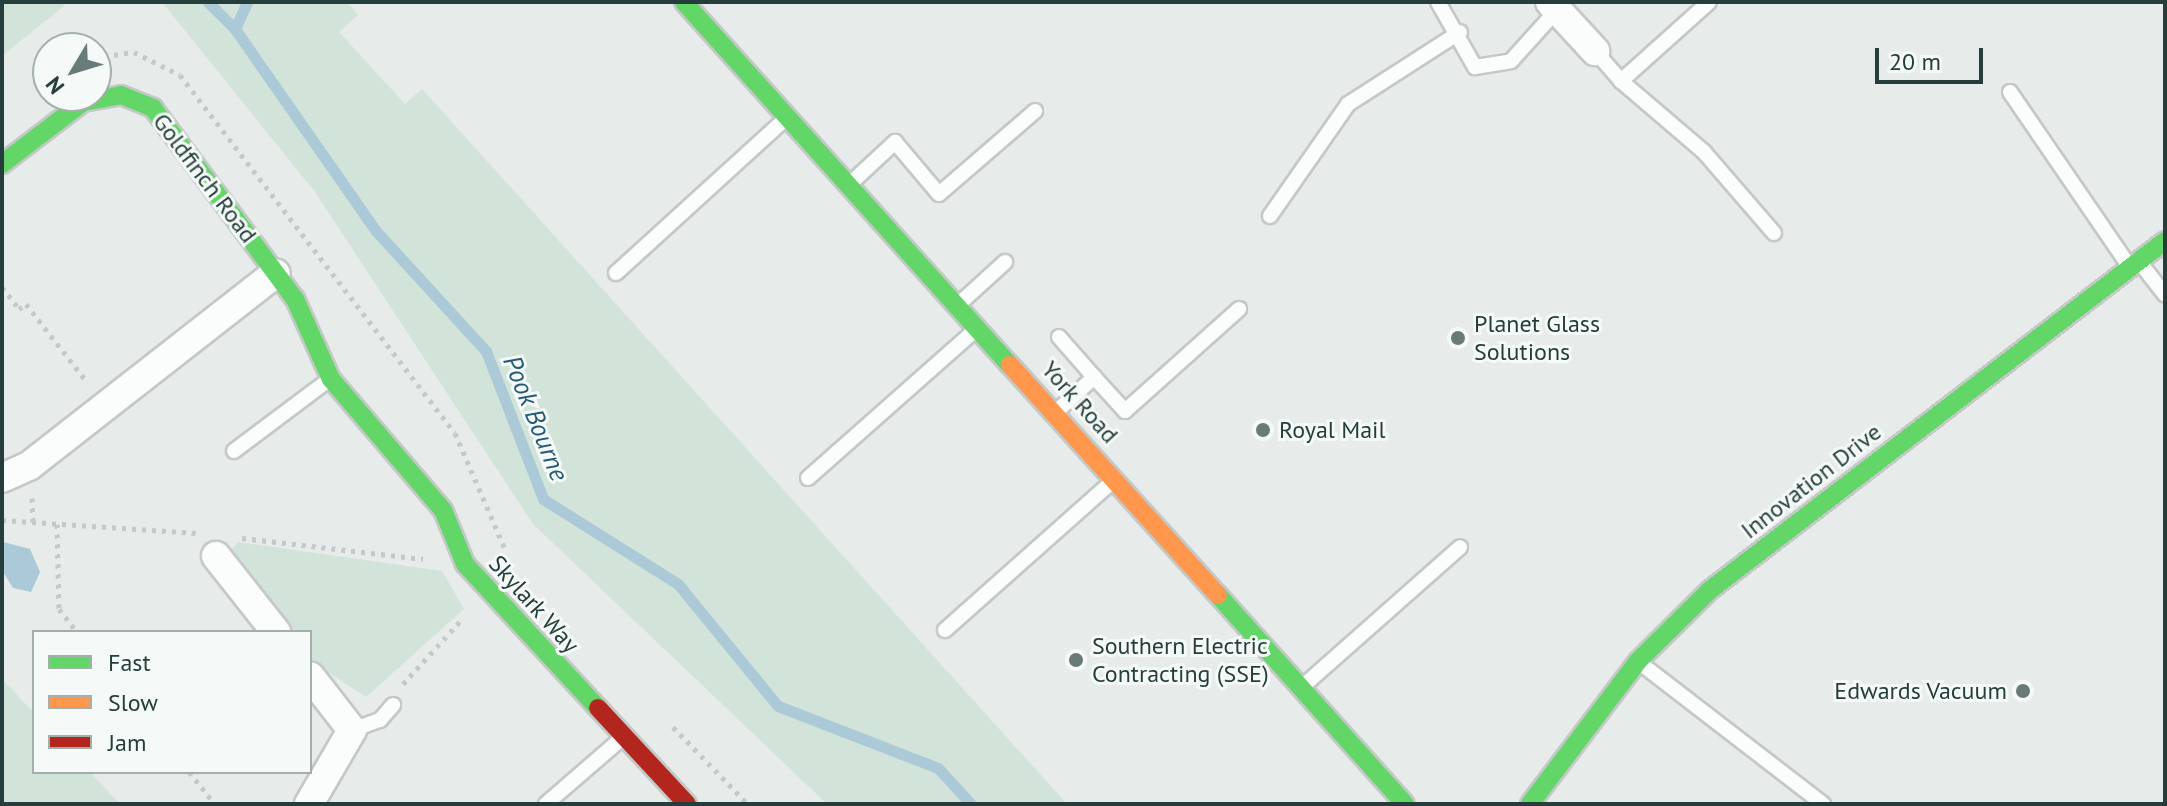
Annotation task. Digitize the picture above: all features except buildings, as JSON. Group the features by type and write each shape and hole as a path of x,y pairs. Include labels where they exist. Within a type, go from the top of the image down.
{"street":[{"name":"York Road","path":"684,2 791,114 1405,804"},
{"path":"1554,6 1595,51"},
{"name":"Goldfinch Road","path":"2,164 83,102 131,99 153,108 295,299"},
{"name":"Innovation Drive","path":"1530,804 1638,661 1710,590 2165,241"},
{"path":"2,478 106,406 276,273"},
{"name":"Skylark Way","path":"295,299 331,379 443,510 465,564 621,738 687,804"},
{"path":"216,556 274,630"},
{"path":"309,804 352,730 312,679"}],"lane":[{"path":"1438,2 1460,32 1475,67 1511,61 1554,6"},
{"path":"1621,81 1709,2"},
{"path":"1270,216 1348,104 1460,32"},
{"path":"1595,51 1621,81 1704,152 1774,233"},
{"path":"2010,92 2135,264 2165,295"},
{"path":"852,182 895,142 939,194 1035,111"},
{"path":"616,273 791,114"},
{"path":"959,303 1005,262"},
{"path":"1059,337 1125,411 1239,309"},
{"path":"808,478 979,326"},
{"path":"1055,412 1094,377"},
{"path":"234,451 331,379"},
{"path":"945,630 1116,478"},
{"path":"1301,688 1460,547"},
{"path":"1638,661 1823,804"},
{"path":"352,730 380,720 393,705"},
{"path":"546,804 621,738"}],"path":[{"path":"134,52 180,75 455,433 512,565"},
{"path":"2,287 19,309 26,304 106,406"},
{"path":"57,524 59,609 75,630"},
{"path":"393,705 405,679 489,591"},
{"path":"191,774 215,804"}],"shaded area":[{"path":"2,2 63,2 64,6 2,56"},
{"path":"162,2 347,2 358,15 339,32 405,104 422,89 1067,804 827,804 533,524 315,192"},
{"path":"238,542 442,571 464,609 366,697 312,661 312,630 285,630 228,553"},
{"path":"2,679 32,711 32,774 92,774 120,804 2,804"}],"water":[{"path":"3,542 30,549 40,572 31,592 13,588 2,570"}],"waterway":[{"path":"208,2 235,29"},
{"name":"Pook Bourne","path":"247,2 235,29 376,231 486,351 543,499 678,584 778,706 938,768 971,804"}],"traffic: fast":[{"path":"684,2 1010,365"},
{"path":"2,164 83,102 121,95 153,108 295,299 331,379 443,510 465,564 598,708"},
{"path":"1530,804 1638,661 1710,590 2165,241"},
{"path":"1218,595 1405,804"}],"traffic: slow":[{"path":"1010,365 1218,595"}],"traffic: jam":[{"path":"598,708 687,804"}],"place":[{"name":"Planet Glass Solutions","path":"1458,338"},
{"name":"Royal Mail","path":"1263,430"},
{"name":"Southern Electric Contracting (SSE)","path":"1076,660"},
{"name":"Edwards Vacuum","path":"2023,691"}]}
